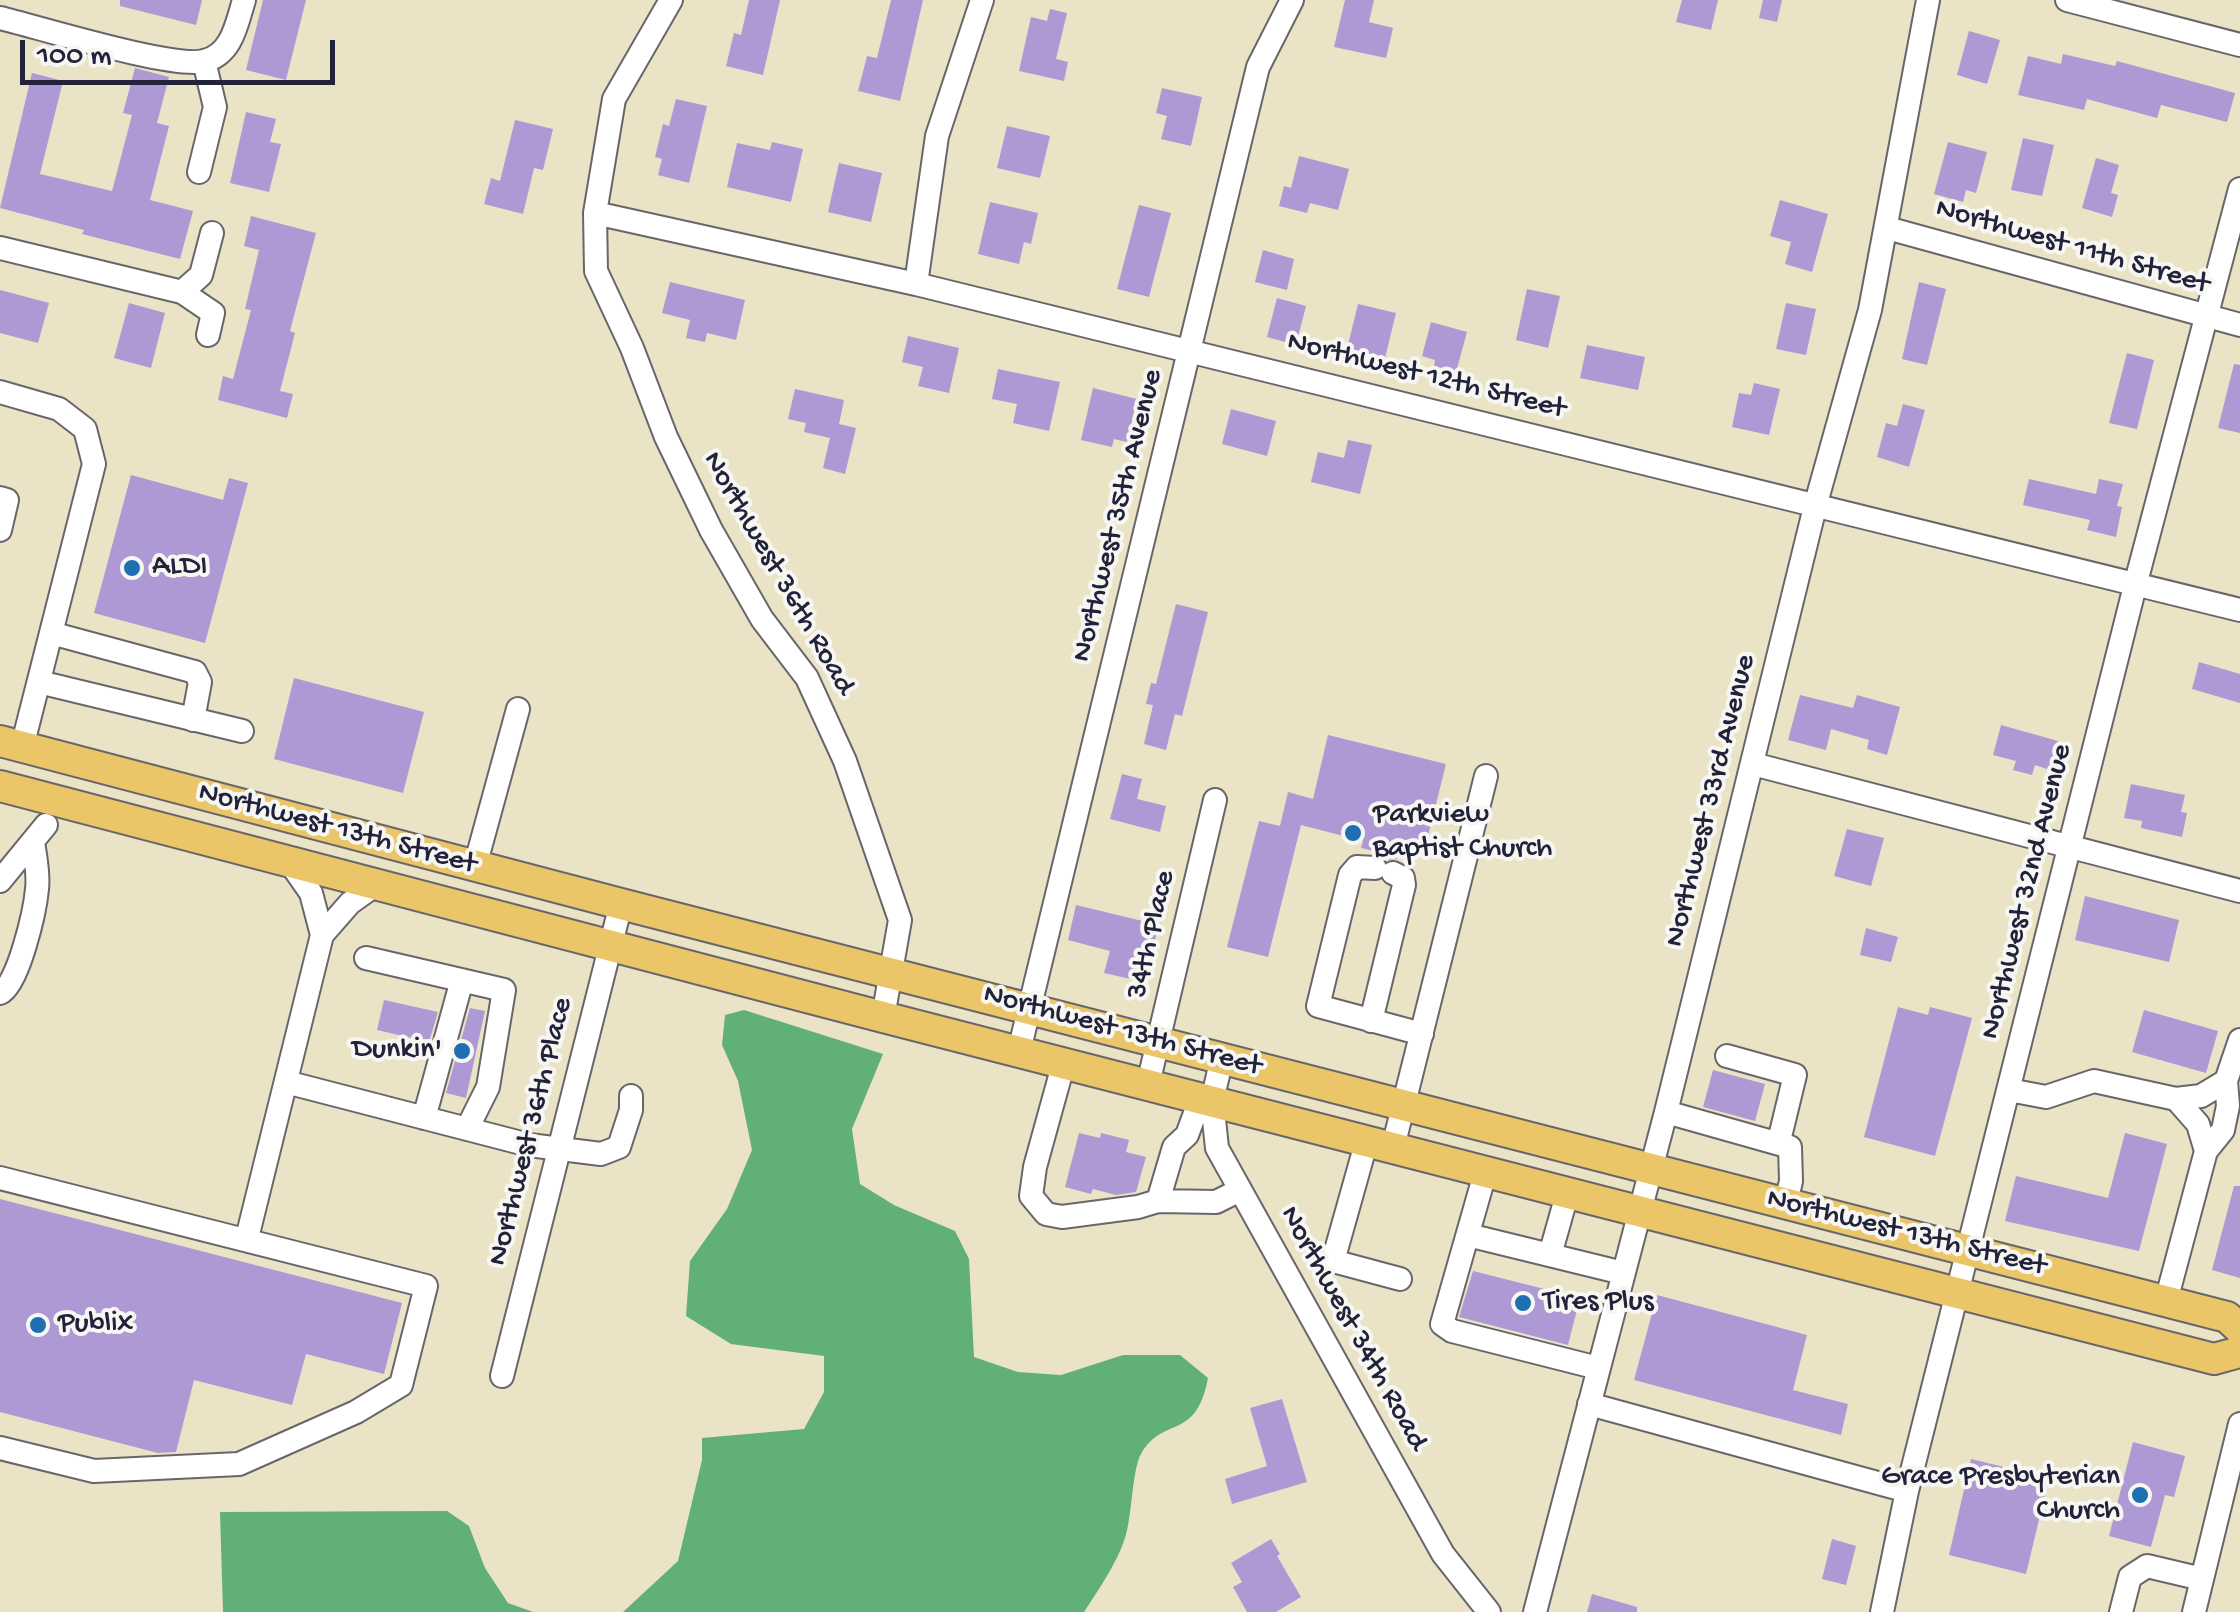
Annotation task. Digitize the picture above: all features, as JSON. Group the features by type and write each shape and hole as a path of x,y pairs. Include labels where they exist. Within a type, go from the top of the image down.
{"main road":[{"name":"Northwest 13th Street","path":"11,744 2227,1317 2240,1329"},
{"name":"Northwest 13th Street","path":"0,786 882,1017 2214,1358 2240,1352"}],"street":[{"path":"0,18 150,55 204,62 216,56 234,35 244,0"},
{"name":"Northwest 36th Road","path":"672,0 614,100 595,213 596,271 632,348 666,438 711,530 762,620 806,678 845,761 900,920 882,1017"},
{"path":"916,284 937,136 982,0"},
{"name":"Northwest 35th Avenue","path":"1019,1051 1258,67 1292,0"},
{"name":"Northwest 33rd Avenue","path":"1534,1612 1666,1112 1816,503 1870,310 1928,0"},
{"path":"2067,0 2240,45"},
{"path":"199,172 215,107 204,62"},
{"name":"Northwest 32nd Avenue","path":"1882,1612 1957,1293 2136,582 2240,189"},
{"name":"Northwest 12th Street","path":"595,213 916,284 2240,610"},
{"name":"Northwest 11th Street","path":"1887,228 2240,325"},
{"path":"182,292 201,275 212,233"},
{"path":"0,248 182,292 213,313 208,336"},
{"path":"0,392 59,409 86,429 94,464 39,682 11,744"},
{"path":"0,498 7,500 0,530"},
{"path":"51,633 194,672 200,682 193,720"},
{"path":"39,682 242,732"},
{"path":"476,866 518,709"},
{"path":"1753,764 2240,891"},
{"path":"1400,1279 1333,1261 1380,1143 1404,1105 1486,776"},
{"name":"34th Place","path":"1148,1084 1216,800"},
{"path":"0,880 39,833 38,890 16,976 8,990 0,993"},
{"path":"288,860 310,893 322,936"},
{"path":"1372,1020 1404,885 1402,878 1384,870 1357,867 1350,875 1318,1006 1422,1034"},
{"path":"247,1238 322,936 350,904 378,883"},
{"name":"Northwest 36th Place","path":"502,1376 621,904"},
{"path":"366,958 504,990 488,1087 466,1128"},
{"path":"424,1118 462,980"},
{"path":"2166,1301 2206,1152 2223,1130 2228,1106 2226,1081 2240,1040"},
{"path":"1727,1056 1795,1075 1778,1141"},
{"name":"Northwest 34th Road","path":"1222,1058 1206,1099 1217,1148 1443,1554 1489,1612"},
{"path":"1064,1062 1035,1167 1032,1196 1046,1214 1062,1216 1138,1207 1158,1200 1216,1202 1240,1190"},
{"path":"2009,1090 2046,1098 2094,1081 2176,1099 2202,1096 2226,1081"},
{"path":"286,1082 559,1150 601,1154 619,1146 629,1120 631,1096"},
{"path":"1158,1200 1174,1148 1187,1135 1206,1099"},
{"path":"2176,1099 2198,1124 2206,1152"},
{"path":"1666,1112 1790,1146 1786,1203"},
{"path":"1486,1170 1442,1324 1452,1331 1598,1368"},
{"path":"0,1178 426,1286 401,1385 356,1412 239,1464 94,1472 0,1448"},
{"path":"1550,1255 1568,1191"},
{"path":"1468,1235 1623,1273"},
{"path":"1589,1404 1908,1491"},
{"path":"2194,1612 2202,1579 2230,1509 2240,1424"},
{"path":"2121,1612 2130,1578 2147,1566 2202,1579"}],"green space":[{"path":"744,1010 883,1054 852,1129 860,1184 894,1205 955,1231 969,1259 974,1357 1018,1372 1061,1375 1123,1355 1180,1355 1208,1378 1196,1411 1150,1442 1141,1454 1125,1538 1084,1612 623,1612 678,1561 702,1460 702,1438 804,1429 824,1392 824,1356 731,1344 686,1316 690,1261 727,1209 752,1150 738,1081 722,1045 725,1015"},
{"path":"447,1511 469,1526 485,1568 508,1603 533,1612 223,1612 220,1512"}],"building":[{"path":"120,0 202,0 196,25 120,6"},
{"path":"263,0 306,0 286,80 246,70"},
{"path":"749,0 780,0 763,75 726,66 734,33 741,35"},
{"path":"891,0 923,0 900,101 858,91 867,56 877,58"},
{"path":"1345,0 1374,0 1369,22 1393,28 1386,58 1334,47"},
{"path":"1682,0 1718,0 1711,30 1676,22"},
{"path":"1763,0 1782,0 1777,22 1759,18"},
{"path":"1050,9 1067,13 1056,59 1068,62 1064,81 1019,71 1031,17 1047,21"},
{"path":"1969,31 2000,40 1987,84 1957,75"},
{"path":"2063,54 2115,66 2117,61 2235,93 2227,122 2161,105 2157,118 2087,99 2084,110 2018,95 2028,56 2061,64"},
{"path":"135,68 169,77 157,123 169,126 150,200 193,211 180,259 0,208 32,73 63,81 40,174 112,191 132,115 123,113"},
{"path":"1162,88 1202,97 1191,146 1161,139 1167,116 1156,113"},
{"path":"676,99 707,106 689,183 658,175 662,159 655,157 663,124 669,126"},
{"path":"246,112 276,119 270,142 281,144 269,192 230,183"},
{"path":"515,120 553,129 543,170 534,168 523,214 484,204 491,178 500,181"},
{"path":"1007,126 1050,136 1040,178 997,168"},
{"path":"2023,138 2054,145 2042,196 2011,190"},
{"path":"772,142 803,149 791,202 727,187 737,143 770,150"},
{"path":"1948,142 1987,152 1976,193 1966,190 1963,202 1934,194"},
{"path":"1299,156 1349,169 1338,210 1310,203 1307,213 1279,206 1284,186 1291,188"},
{"path":"2096,158 2119,165 2111,193 2118,195 2112,217 2082,208"},
{"path":"839,163 882,173 871,222 828,212"},
{"path":"1780,200 1828,214 1812,272 1785,264 1791,242 1770,236"},
{"path":"990,202 1038,213 1031,244 1024,242 1019,264 978,254"},
{"path":"1139,205 1171,213 1149,297 1117,289"},
{"path":"251,216 316,233 290,331 295,333 280,391 293,394 287,418 218,400 223,376 233,379 251,310 245,309 259,250 244,246"},
{"path":"1263,250 1294,259 1287,290 1255,282"},
{"path":"670,282 745,300 736,340 707,333 705,342 686,338 690,320 662,313"},
{"path":"1919,282 1946,289 1927,365 1902,359"},
{"path":"1527,289 1560,296 1548,348 1516,340"},
{"path":"0,290 49,303 38,343 0,333"},
{"path":"1277,298 1306,306 1296,345 1267,337"},
{"path":"129,303 165,313 151,368 114,358"},
{"path":"1786,303 1816,309 1806,355 1776,349"},
{"path":"1358,304 1396,313 1385,358 1347,349"},
{"path":"1431,322 1467,332 1456,372 1434,366 1435,360 1422,356"},
{"path":"908,336 959,348 949,393 918,386 923,367 902,362"},
{"path":"1587,345 1645,357 1638,390 1580,378"},
{"path":"2127,353 2154,360 2137,429 2109,423"},
{"path":"2234,364 2240,365 2240,433 2218,428"},
{"path":"998,369 1060,382 1049,431 1013,423 1017,404 992,399"},
{"path":"1754,383 1780,389 1769,435 1732,427 1739,393 1751,395"},
{"path":"1093,388 1137,399 1127,442 1114,439 1112,447 1081,440"},
{"path":"795,389 844,400 839,424 856,428 845,474 823,468 830,438 804,432 806,423 788,419"},
{"path":"1903,404 1925,410 1909,467 1877,457 1886,423 1897,426"},
{"path":"1231,409 1276,421 1267,456 1222,444"},
{"path":"1348,440 1372,445 1360,494 1311,482 1318,452 1344,458"},
{"path":"131,475 223,500 229,478 248,483 205,643 94,613"},
{"path":"2029,479 2096,494 2099,479 2123,484 2117,506 2122,507 2116,537 2087,530 2090,520 2023,505"},
{"path":"1176,604 1208,612 1182,716 1175,714 1166,750 1144,744 1153,705 1146,704 1151,683 1156,684"},
{"path":"2199,662 2240,674 2240,703 2192,689"},
{"path":"294,678 424,712 403,793 274,759"},
{"path":"1800,695 1853,708 1857,695 1900,707 1887,755 1867,749 1869,740 1831,729 1826,750 1788,740"},
{"path":"2001,725 2058,741 2050,770 2035,765 2032,775 2013,770 2016,761 1993,755"},
{"path":"1328,735 1446,764 1423,856 1399,850 1397,859 1387,860 1378,852 1361,848 1363,841 1301,825 1268,957 1227,947 1259,821 1280,826 1288,792 1313,799"},
{"path":"1122,774 1142,779 1137,799 1166,806 1160,832 1110,819"},
{"path":"2131,784 2185,795 2181,812 2187,813 2182,837 2141,828 2142,821 2124,818"},
{"path":"1847,829 1884,838 1871,886 1834,876"},
{"path":"2085,896 2179,920 2169,962 2075,940"},
{"path":"1076,905 1159,925 1144,982 1104,973 1110,951 1068,940"},
{"path":"1866,928 1898,937 1891,962 1860,955"},
{"path":"384,1000 438,1012 429,1042 377,1030"},
{"path":"1898,1007 1928,1015 1930,1007 1972,1018 1935,1156 1864,1137"},
{"path":"470,1008 485,1011 466,1098 446,1093"},
{"path":"2144,1010 2218,1031 2206,1073 2132,1052"},
{"path":"1713,1070 1765,1084 1755,1121 1703,1107"},
{"path":"1079,1133 1100,1138 1101,1133 1129,1140 1126,1152 1146,1157 1136,1192 1116,1195 1093,1189 1091,1194 1065,1187"},
{"path":"2125,1133 2167,1144 2139,1251 2005,1221 2016,1176 2108,1198"},
{"path":"2234,1186 2240,1186 2240,1278 2212,1270"},
{"path":"0,1199 402,1303 384,1374 306,1354 292,1405 194,1380 176,1452 158,1453 0,1412"},
{"path":"1473,1271 1580,1298 1568,1345 1459,1317"},
{"path":"1657,1295 1807,1335 1793,1390 1848,1404 1841,1435 1634,1380"},
{"path":"1282,1399 1307,1482 1232,1504 1225,1479 1267,1466 1250,1408"},
{"path":"2133,1442 2185,1456 2174,1497 2165,1495 2151,1547 2109,1536"},
{"path":"1971,1459 2049,1478 2026,1574 1949,1555"},
{"path":"1271,1539 1301,1597 1276,1612 1247,1612 1233,1587 1242,1582 1231,1563"},
{"path":"1832,1539 1856,1546 1846,1585 1822,1579"},
{"path":"1592,1594 1637,1607 1637,1612 1587,1612"}],"place":[{"name":"ALDI","path":"132,568"},
{"name":"Parkview Baptist Church","path":"1353,833"},
{"name":"Dunkin'","path":"462,1051"},
{"name":"Tires Plus","path":"1523,1303"},
{"name":"Publix","path":"38,1325"},
{"name":"Grace Presbyterian Church","path":"2140,1495"}]}
